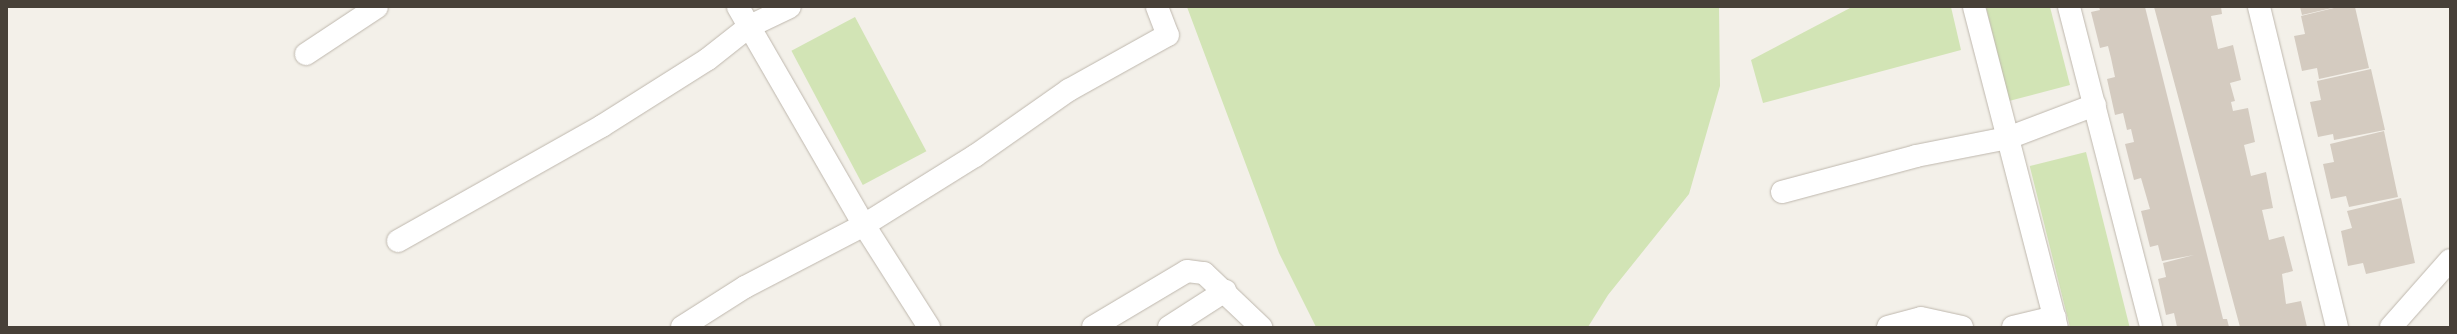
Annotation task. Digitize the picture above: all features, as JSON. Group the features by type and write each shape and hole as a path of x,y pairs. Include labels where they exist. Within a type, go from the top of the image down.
{"street":[{"path":"306,54 377,7"},
{"path":"738,7 864,225 929,327"},
{"path":"398,241 602,126 708,59 750,26 790,7"},
{"path":"682,327 745,287 864,225 975,156 1069,90 1168,35 1157,7"},
{"path":"1974,7 2056,322 2013,327"},
{"path":"2069,7 2151,327"},
{"path":"2259,7 2337,327"},
{"path":"1782,192 1916,156 2008,138 2095,105"},
{"path":"2391,327 2450,260"},
{"path":"1093,327 1187,271 1204,273 1225,291 1261,327"},
{"path":"1168,327 1225,291"},
{"path":"1888,327 1921,318 1962,327"}],"green space":[{"path":"1187,7 1719,7 1720,86 1689,194 1608,295 1588,327 1316,327 1279,253"},
{"path":"1852,7 1951,7 1961,50 1763,103 1751,60"},
{"path":"1986,7 2050,7 2070,85 2009,101"},
{"path":"855,17 926,151 863,185 791,51"},
{"path":"2086,152 2130,327 2070,327 2030,166"}],"building":[{"path":"2099,7 2145,7 2223,319 2227,319 2229,327 2177,327 2174,313 2166,315 2158,279 2166,277 2163,263 2194,255 2162,261 2158,245 2150,247 2141,211 2150,209 2141,178 2134,180 2125,144 2134,142 2131,129 2127,130 2123,113 2115,115 2107,79 2115,77 2111,58 2108,46 2100,48 2091,12 2100,10"},
{"path":"2154,7 2221,7 2222,14 2211,16 2218,49 2233,45 2241,80 2230,83 2235,101 2231,102 2233,111 2248,108 2255,142 2244,145 2251,176 2266,172 2273,208 2262,210 2269,240 2284,236 2293,271 2282,274 2286,304 2301,301 2307,327 2240,327"},
{"path":"2300,7 2332,7 2332,8 2302,15"},
{"path":"2338,7 2355,7 2369,68 2319,79 2317,68 2302,71 2294,36 2305,34 2301,16"},
{"path":"2371,69 2385,130 2334,140 2333,134 2318,137 2310,102 2321,100 2317,81"},
{"path":"2384,131 2398,197 2349,207 2346,196 2331,199 2323,164 2334,162 2330,144"},
{"path":"2401,198 2415,263 2366,274 2363,263 2348,266 2341,231 2352,228 2347,211"}]}
